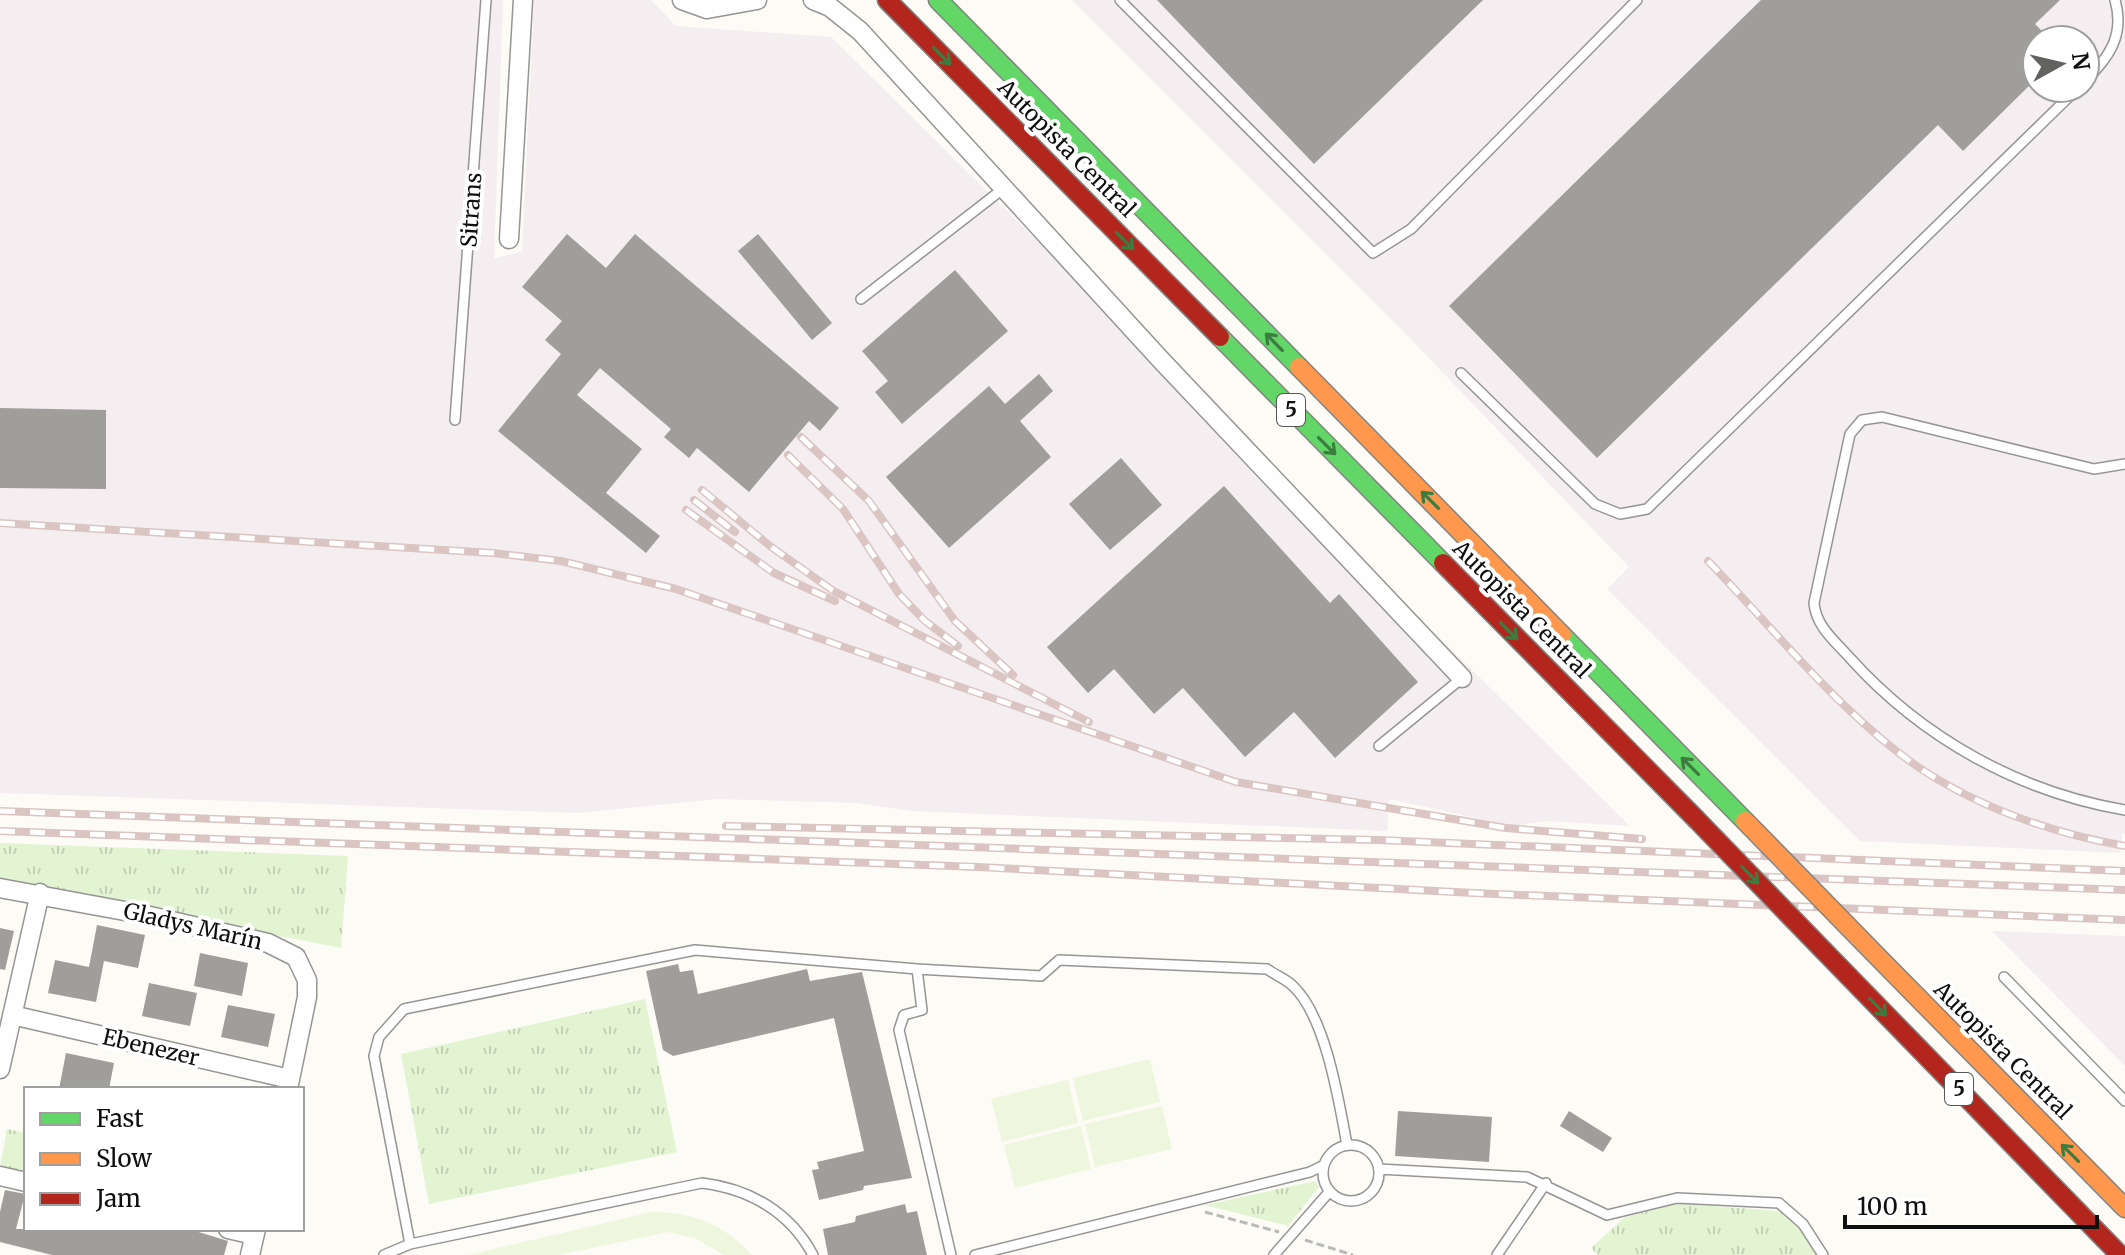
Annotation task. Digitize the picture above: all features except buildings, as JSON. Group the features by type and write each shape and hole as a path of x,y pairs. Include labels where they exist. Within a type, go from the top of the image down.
{"highway":[{"name":"Autopista Central","path":"887,0 1696,819 2120,1255"},
{"name":"Autopista Central","path":"938,0 2125,1208"}],"street":[{"path":"509,239 523,0"},
{"path":"682,0 707,9 757,0"},
{"path":"813,0 830,7 860,31 1462,678"},
{"name":"Gladys Marín","path":"0,888 40,893 268,943 296,957 307,980 307,997 289,1084"},
{"path":"0,1069 40,893"},
{"name":"Ebenezer","path":"12,1015 289,1084"},
{"path":"0,1176 24,1182"},
{"path":"250,1255 255,1232"}],"lane":[{"name":"Sitrans","path":"455,420 486,0"},
{"path":"1120,0 1373,253 1411,229 1637,0"},
{"path":"2101,65 2118,39 2120,16 2115,0"},
{"path":"1461,373 1595,504 1620,514 1647,509 2062,104"},
{"path":"861,299 1004,188"},
{"path":"2125,464 2094,469 1882,417 1868,417 1850,434 1814,603 1821,626 1874,685 1949,743 2038,787 2125,810"},
{"path":"1379,746 1462,678"},
{"path":"410,1244 374,1056 379,1037 404,1009 695,950 1041,976 1059,960 1267,969 1294,987 1314,1019 1337,1094 1347,1145"},
{"path":"917,969 922,1010 904,1015 899,1030 951,1255"},
{"path":"2004,977 2125,1101"},
{"path":"975,1255 1310,1172 1324,1165 1329,1157 1347,1145 1364,1148 1376,1160 1379,1169 1374,1189 1366,1197 1345,1200 1330,1191 1325,1183 1324,1165"},
{"path":"1379,1169 1527,1177 1546,1183 1607,1215 1677,1198 1779,1203 1803,1224 1823,1255"},
{"path":"384,1255 410,1244 702,1183 738,1190 770,1206 797,1231 813,1255"},
{"path":"1497,1255 1546,1183"},
{"path":"1274,1255 1330,1191"}],"path":[{"path":"1178,1205 1353,1255"}],"shaded area":[{"path":"0,0 503,0 494,258 522,252 534,0 651,0 676,26 831,37 1630,826 1546,821 1512,826 1389,799 1387,831 911,811 857,803 718,799 578,813 0,793"},
{"path":"1072,0 2125,0 2125,834 2122,834 2120,853 1860,841 1607,589 1629,567 1402,330"},
{"path":"1992,931 2125,936 2125,1066"}],"green space":[{"path":"0,843 348,856 341,948 0,881"},
{"path":"645,999 677,1152 429,1204 401,1054"},
{"path":"1150,1059 1160,1102 1083,1121 1073,1078"},
{"path":"1068,1080 1078,1123 1002,1142 991,1099"},
{"path":"1162,1106 1172,1149 1095,1167 1085,1124"},
{"path":"1081,1126 1091,1169 1015,1188 1004,1145"},
{"path":"7,1129 24,1133 24,1174 0,1168"},
{"path":"1315,1181 1319,1187 1288,1226 1205,1205"},
{"path":"1675,1203 1779,1211 1796,1224 1817,1255 1598,1255 1591,1248 1624,1218"},
{"path":"652,1212 681,1214 707,1222 731,1236 752,1255 724,1255 695,1238 668,1232 558,1255 469,1255"}],"railway":[{"path":"801,437 869,501 955,621 1013,675"},
{"path":"788,455 843,509 899,594 925,621 958,646"},
{"path":"702,490 770,546 832,590 1089,722"},
{"path":"694,500 735,532"},
{"path":"686,510 774,573 835,601"},
{"path":"0,523 493,553 561,561 676,589 1236,782 1506,828 1642,839"},
{"path":"1708,561 1856,717 1911,762 1960,792 2014,816 2069,834 2125,846"},
{"path":"0,811 2125,890"},
{"path":"726,826 1378,840 2125,871"},
{"path":"0,831 978,867 1474,893 2125,920"}],"traffic: fast":[{"path":"938,0 1299,367"},
{"path":"1220,337 1443,563"},
{"path":"1562,635 1745,821"}],"traffic: slow":[{"path":"1299,367 1562,635"},
{"path":"1745,821 1874,953"},
{"path":"1874,953 2125,1208"}],"traffic: jam":[{"path":"887,0 1220,337"},
{"path":"1443,563 1696,819"},
{"path":"1696,819 1824,951"},
{"path":"1824,951 2120,1255"}]}
